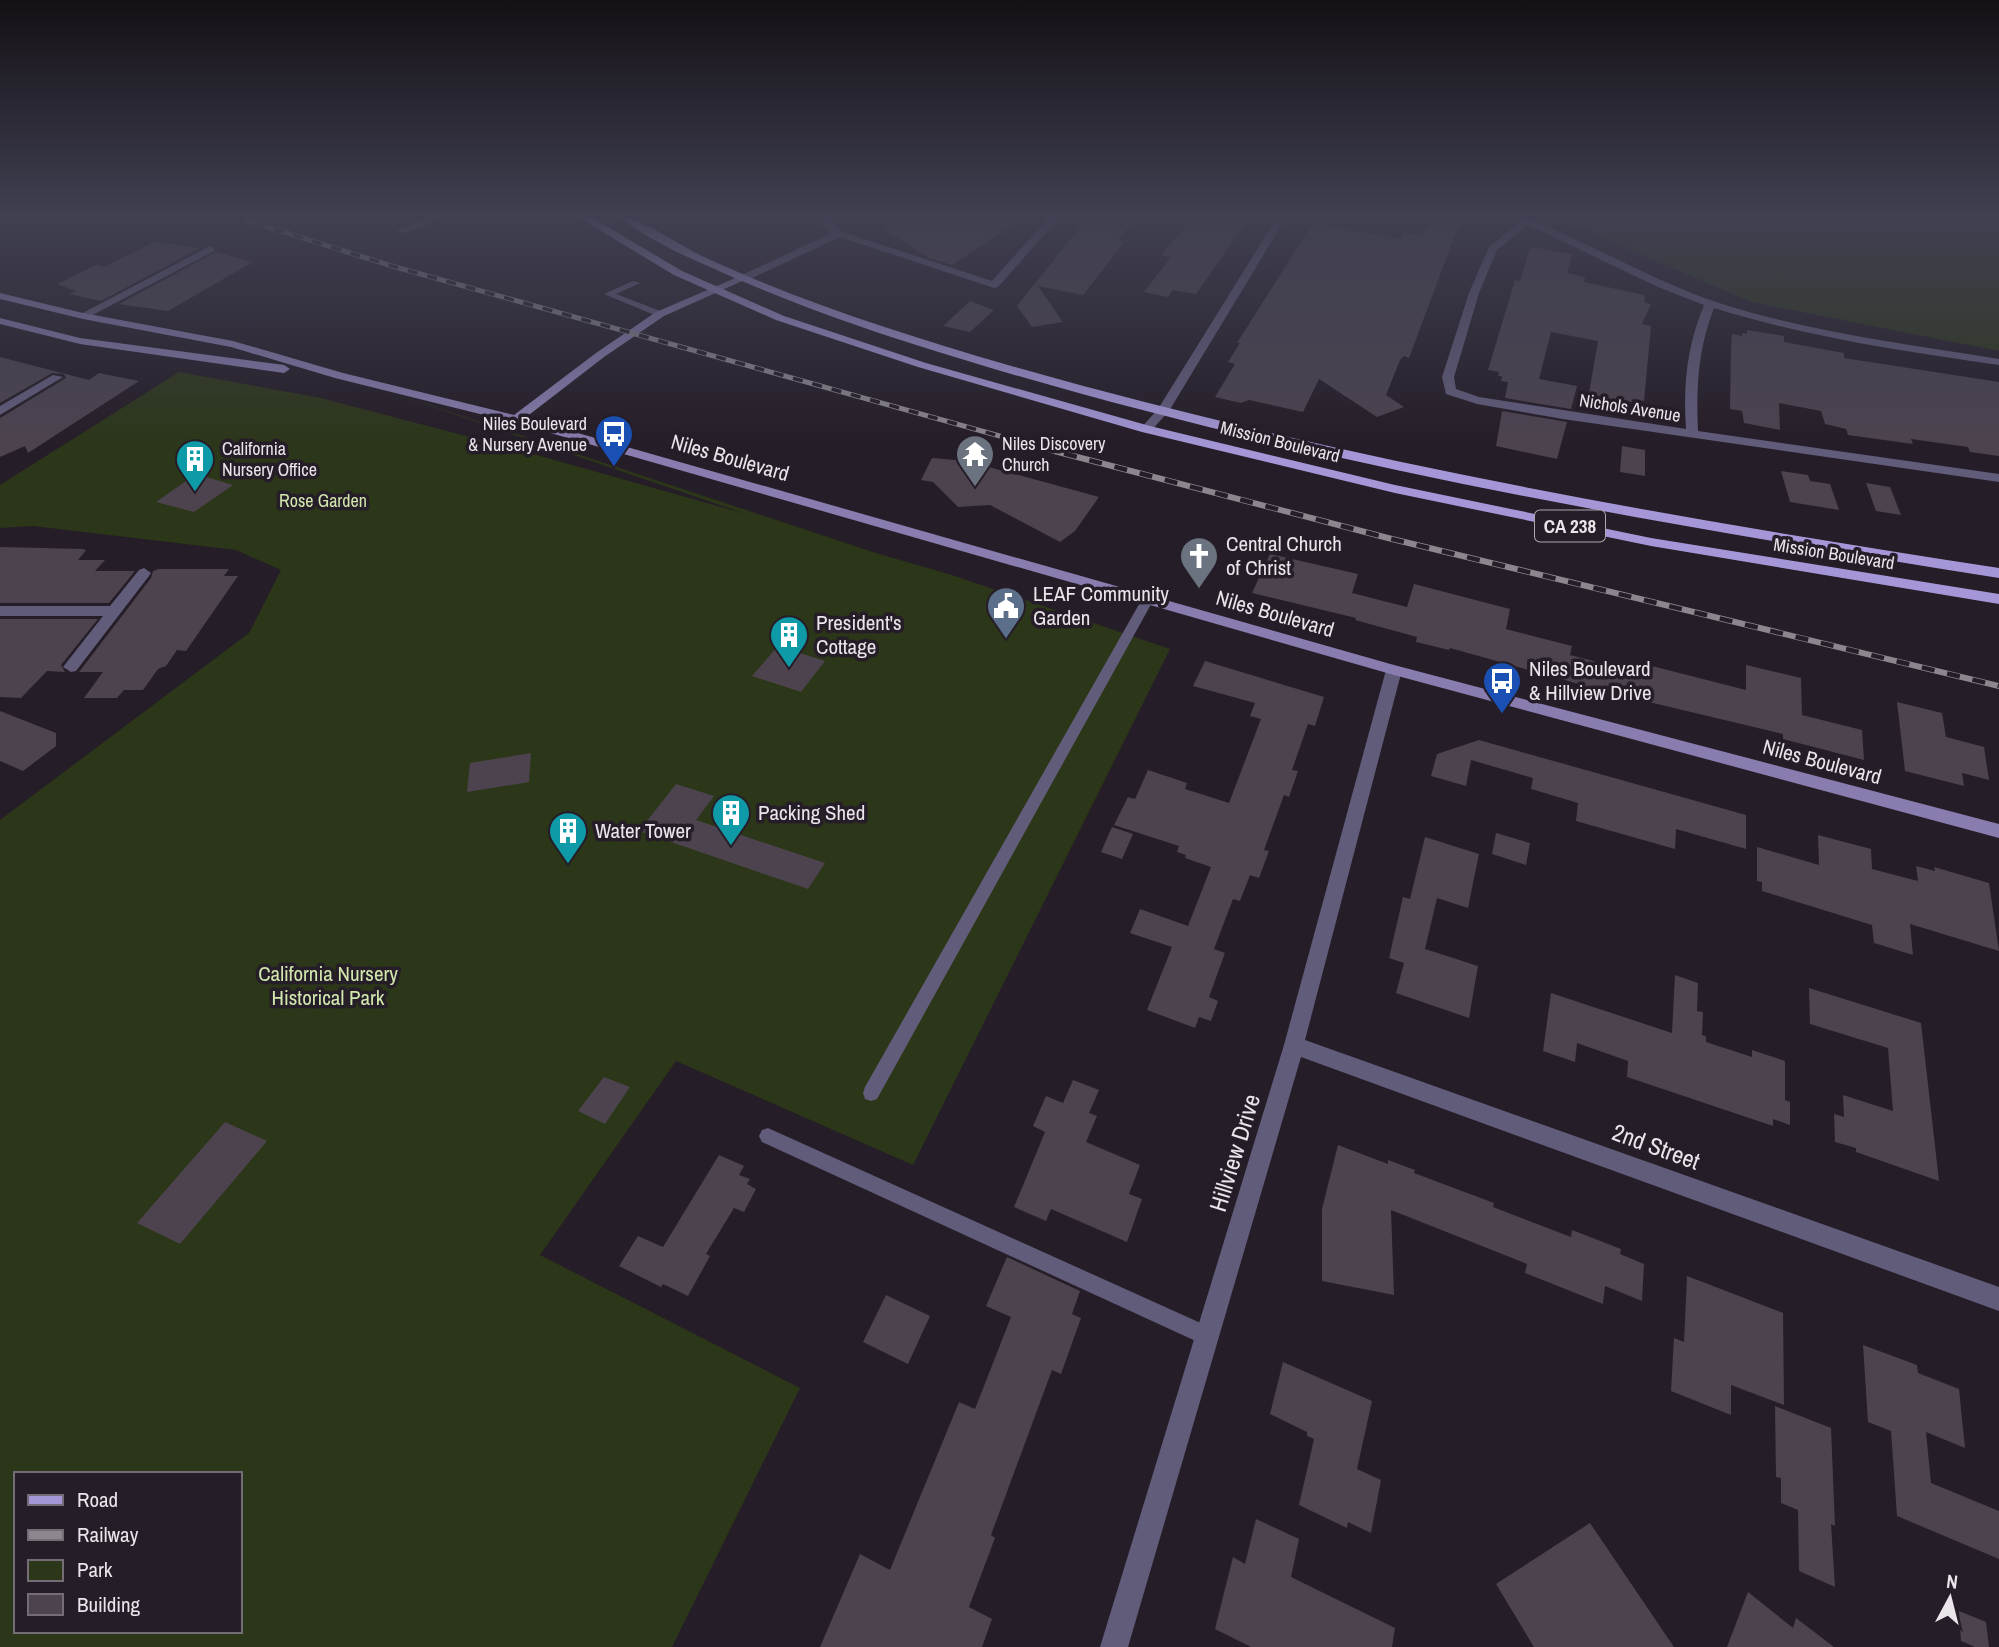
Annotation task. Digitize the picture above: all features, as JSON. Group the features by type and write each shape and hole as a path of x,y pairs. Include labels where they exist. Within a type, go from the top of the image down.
{"main road":[{"path":"516,419 600,355 660,314 707,294"},
{"name":"Mission Boulevard","path":"725,294 780,318 850,342 1146,429 1395,489 1624,537 1786,566 1999,599"},
{"name":"Mission Boulevard","path":"781,294 932,346 1163,411 1278,439 1517,491 1770,537 1999,573"},
{"name":"Niles Boulevard","path":"0,296 83,316 233,344 339,376 516,419 1394,670 1999,831"},
{"name":"Niles Boulevard","path":"0,321 80,341 339,376"}],"street":[{"path":"83,316 125,294"},
{"path":"1146,429 1163,411 1235,294"},
{"name":"Nichols Avenue","path":"1474,294 1448,377 1450,391 1489,402 1999,478"},
{"path":"1688,294 1710,304 1841,337 1999,362"},
{"path":"1692,434 1688,379 1696,336 1710,304"},
{"path":"0,411 57,377"},
{"path":"71,667 144,573"},
{"path":"0,611 115,611"},
{"name":"Hillview Drive","path":"1114,1647 1294,1045 1394,670"},
{"name":"2nd Street","path":"1294,1045 1999,1299"}],"lane":[{"path":"608,294 660,314"},
{"path":"871,1093 1148,599"},
{"path":"768,1136 1207,1336"}],"green space":[{"path":"1732,294 1999,294 1999,351 1751,302"},
{"name":"California Nursery Historical Park","path":"179,372 321,398 746,514 381,389 1170,649 913,1165 676,1061 540,1255 800,1388 672,1647 0,1647 0,820 249,633 281,570 236,550 33,526 0,528 0,485"}],"building":[{"path":"69,294 114,294 101,301"},
{"path":"138,294 198,294 168,311 119,304"},
{"path":"1027,294 1043,294 1063,322 1032,327 1017,306"},
{"path":"1268,294 1433,294 1409,358 1404,356 1400,360 1386,395 1404,407 1377,417 1319,379 1303,412 1249,400 1241,403 1215,397 1235,364 1228,362 1240,343 1237,343"},
{"path":"1511,294 1639,294 1644,295 1645,303 1651,304 1642,324 1651,326 1644,401 1632,399 1632,402 1627,401 1626,407 1588,399 1598,341 1551,332 1539,379 1577,386 1571,409 1505,398 1508,382 1501,381 1499,372 1488,370"},
{"path":"970,301 994,310 970,332 943,326"},
{"path":"1747,330 1784,336 1784,342 1844,353 1844,358 1999,382 1999,456 1970,452 1968,447 1911,439 1913,444 1848,435 1846,429 1825,424 1821,411 1779,403 1780,430 1744,423 1742,411 1730,409 1731,349 1732,334 1742,336 1742,333 1747,334"},
{"path":"0,357 89,380 99,373 139,381 28,453 25,446 0,457 0,418 66,378 64,374 52,373 0,403"},
{"path":"1502,411 1567,422 1557,459 1496,446"},
{"path":"1622,446 1645,450 1645,476 1620,472"},
{"path":"932,458 967,461 1099,497 1075,531 1060,542 990,505 958,507 933,482 921,480"},
{"path":"1781,471 1808,475 1810,481 1830,484 1839,510 1790,502"},
{"name":"California Nursery Office","path":"196,474 233,485 194,512 156,502"},
{"path":"1866,483 1890,487 1901,515 1876,511"},
{"path":"0,547 83,549 86,550 78,560 105,560 95,571 135,571 109,603 0,603"},
{"path":"1270,554 1358,574 1352,593 1407,607 1414,584 1510,609 1506,629 1572,646 1570,655 1644,674 1645,666 1648,665 1746,690 1746,665 1801,678 1802,715 1862,730 1864,760 1783,739 1783,734 1611,693 1450,648 1449,650 1416,642 1417,637 1355,620 1356,618 1252,593"},
{"path":"229,569 224,576 238,576 186,651 177,650 166,666 158,669 143,690 124,690 117,698 84,698 103,672 79,672 151,578 153,571"},
{"path":"0,619 98,619 61,665 65,672 47,671 21,698 0,697"},
{"name":"President's Cottage","path":"778,646 825,661 801,692 752,676"},
{"path":"1205,661 1324,697 1315,726 1308,724 1292,770 1298,771 1289,797 1284,795 1264,850 1269,851 1259,878 1250,875 1240,901 1233,899 1214,949 1225,953 1209,997 1218,1001 1211,1021 1199,1017 1195,1028 1147,1010 1172,947 1130,933 1140,909 1188,926 1211,867 1185,858 1186,855 1177,852 1179,846 1114,825 1128,797 1135,799 1148,770 1187,783 1185,789 1229,803 1261,719 1250,716 1255,703 1193,686"},
{"path":"1897,702 1942,713 1946,737 1984,747 1989,780 1962,773 1964,786 1905,771"},
{"path":"0,711 56,733 56,746 23,771 0,761"},
{"path":"1479,740 1746,815 1746,849 1676,829 1675,849 1576,821 1578,803 1531,789 1533,778 1471,760 1466,786 1431,776 1437,754"},
{"path":"531,753 529,782 467,792 470,763"},
{"name":"Packing Shed","path":"676,784 714,796 696,820 825,863 808,889 639,831"},
{"path":"1112,827 1133,834 1122,859 1101,852"},
{"path":"1496,833 1530,843 1526,865 1492,854"},
{"path":"1818,835 1871,849 1872,869 1918,881 1916,866 1935,871 1934,867 1989,883 1999,951 1910,924 1913,955 1874,943 1872,925 1762,891 1762,882 1757,881 1757,847 1819,865"},
{"path":"1425,837 1479,854 1468,908 1437,898 1425,949 1478,966 1469,1018 1396,993 1404,963 1389,958 1403,897 1410,899"},
{"path":"1675,975 1698,983 1697,1011 1703,1012 1702,1035 1706,1036 1706,1042 1752,1057 1752,1050 1785,1061 1785,1100 1790,1102 1790,1125 1773,1119 1773,1126 1627,1077 1628,1061 1577,1043 1575,1062 1543,1051 1551,993 1672,1033"},
{"path":"1809,988 1921,1023 1939,1181 1835,1142 1834,1114 1844,1117 1843,1095 1893,1111 1888,1048 1810,1024"},
{"path":"604,1077 630,1087 605,1124 578,1111"},
{"path":"1073,1080 1099,1090 1089,1113 1097,1116 1086,1142 1140,1165 1129,1194 1142,1199 1127,1242 1051,1209 1046,1221 1014,1207 1045,1132 1033,1126 1046,1096 1063,1103"},
{"path":"225,1122 267,1141 180,1244 137,1223"},
{"path":"1338,1145 1388,1164 1388,1160 1415,1170 1414,1173 1494,1203 1493,1207 1571,1237 1572,1230 1621,1249 1620,1254 1644,1264 1642,1301 1605,1286 1603,1304 1525,1273 1527,1264 1391,1210 1394,1295 1322,1281 1322,1209"},
{"path":"719,1155 744,1166 739,1175 750,1179 747,1184 756,1189 744,1212 734,1208 706,1254 710,1256 688,1296 663,1284 661,1287 619,1266 638,1236 663,1247"},
{"path":"1007,1257 1080,1291 1072,1314 1081,1318 1061,1374 1052,1370 991,1535 995,1538 969,1607 992,1619 982,1647 820,1647 860,1554 890,1570 959,1402 975,1409 1011,1317 986,1306"},
{"path":"1687,1276 1783,1313 1784,1405 1731,1385 1731,1415 1671,1391 1674,1338 1684,1342"},
{"path":"886,1295 930,1316 908,1364 863,1342"},
{"path":"1863,1345 1917,1365 1918,1373 1959,1389 1965,1448 1926,1432 1931,1483 1999,1511 1999,1559 1897,1516 1891,1431 1868,1422"},
{"path":"1283,1362 1372,1401 1357,1469 1381,1480 1371,1533 1348,1522 1347,1528 1299,1505 1314,1439 1307,1436 1307,1432 1270,1414"},
{"path":"1775,1406 1831,1428 1835,1526 1831,1524 1835,1587 1799,1571 1798,1510 1781,1503 1781,1478 1776,1477"},
{"path":"1256,1519 1299,1539 1291,1577 1395,1628 1392,1647 1251,1647 1215,1629 1233,1557 1245,1564"},
{"path":"1590,1523 1674,1647 1534,1647 1496,1584"},
{"path":"1748,1592 1793,1628 1796,1618 1834,1647 1727,1647"},
{"path":"1959,1611 1986,1622 1989,1647 1975,1647 1961,1641"}],"railway":[{"path":"492,294 1046,449"},
{"path":"1039,447 1388,538 1999,686"}],"place":[{"name":"Niles Boulevard & Nursery Avenue","path":"614,468"},
{"name":"Niles Discovery Church","path":"975,488"},
{"name":"California Nursery Office","path":"195,493"},
{"name":"Central Church of Christ","path":"1199,590"},
{"name":"LEAF Community Garden","path":"1006,640"},
{"name":"President's Cottage","path":"789,669"},
{"name":"Niles Boulevard & Hillview Drive","path":"1502,715"},
{"name":"Packing Shed","path":"731,847"},
{"name":"Water Tower","path":"568,865"}],"park label":[{"name":"Rose Garden","path":"323,501"}]}
